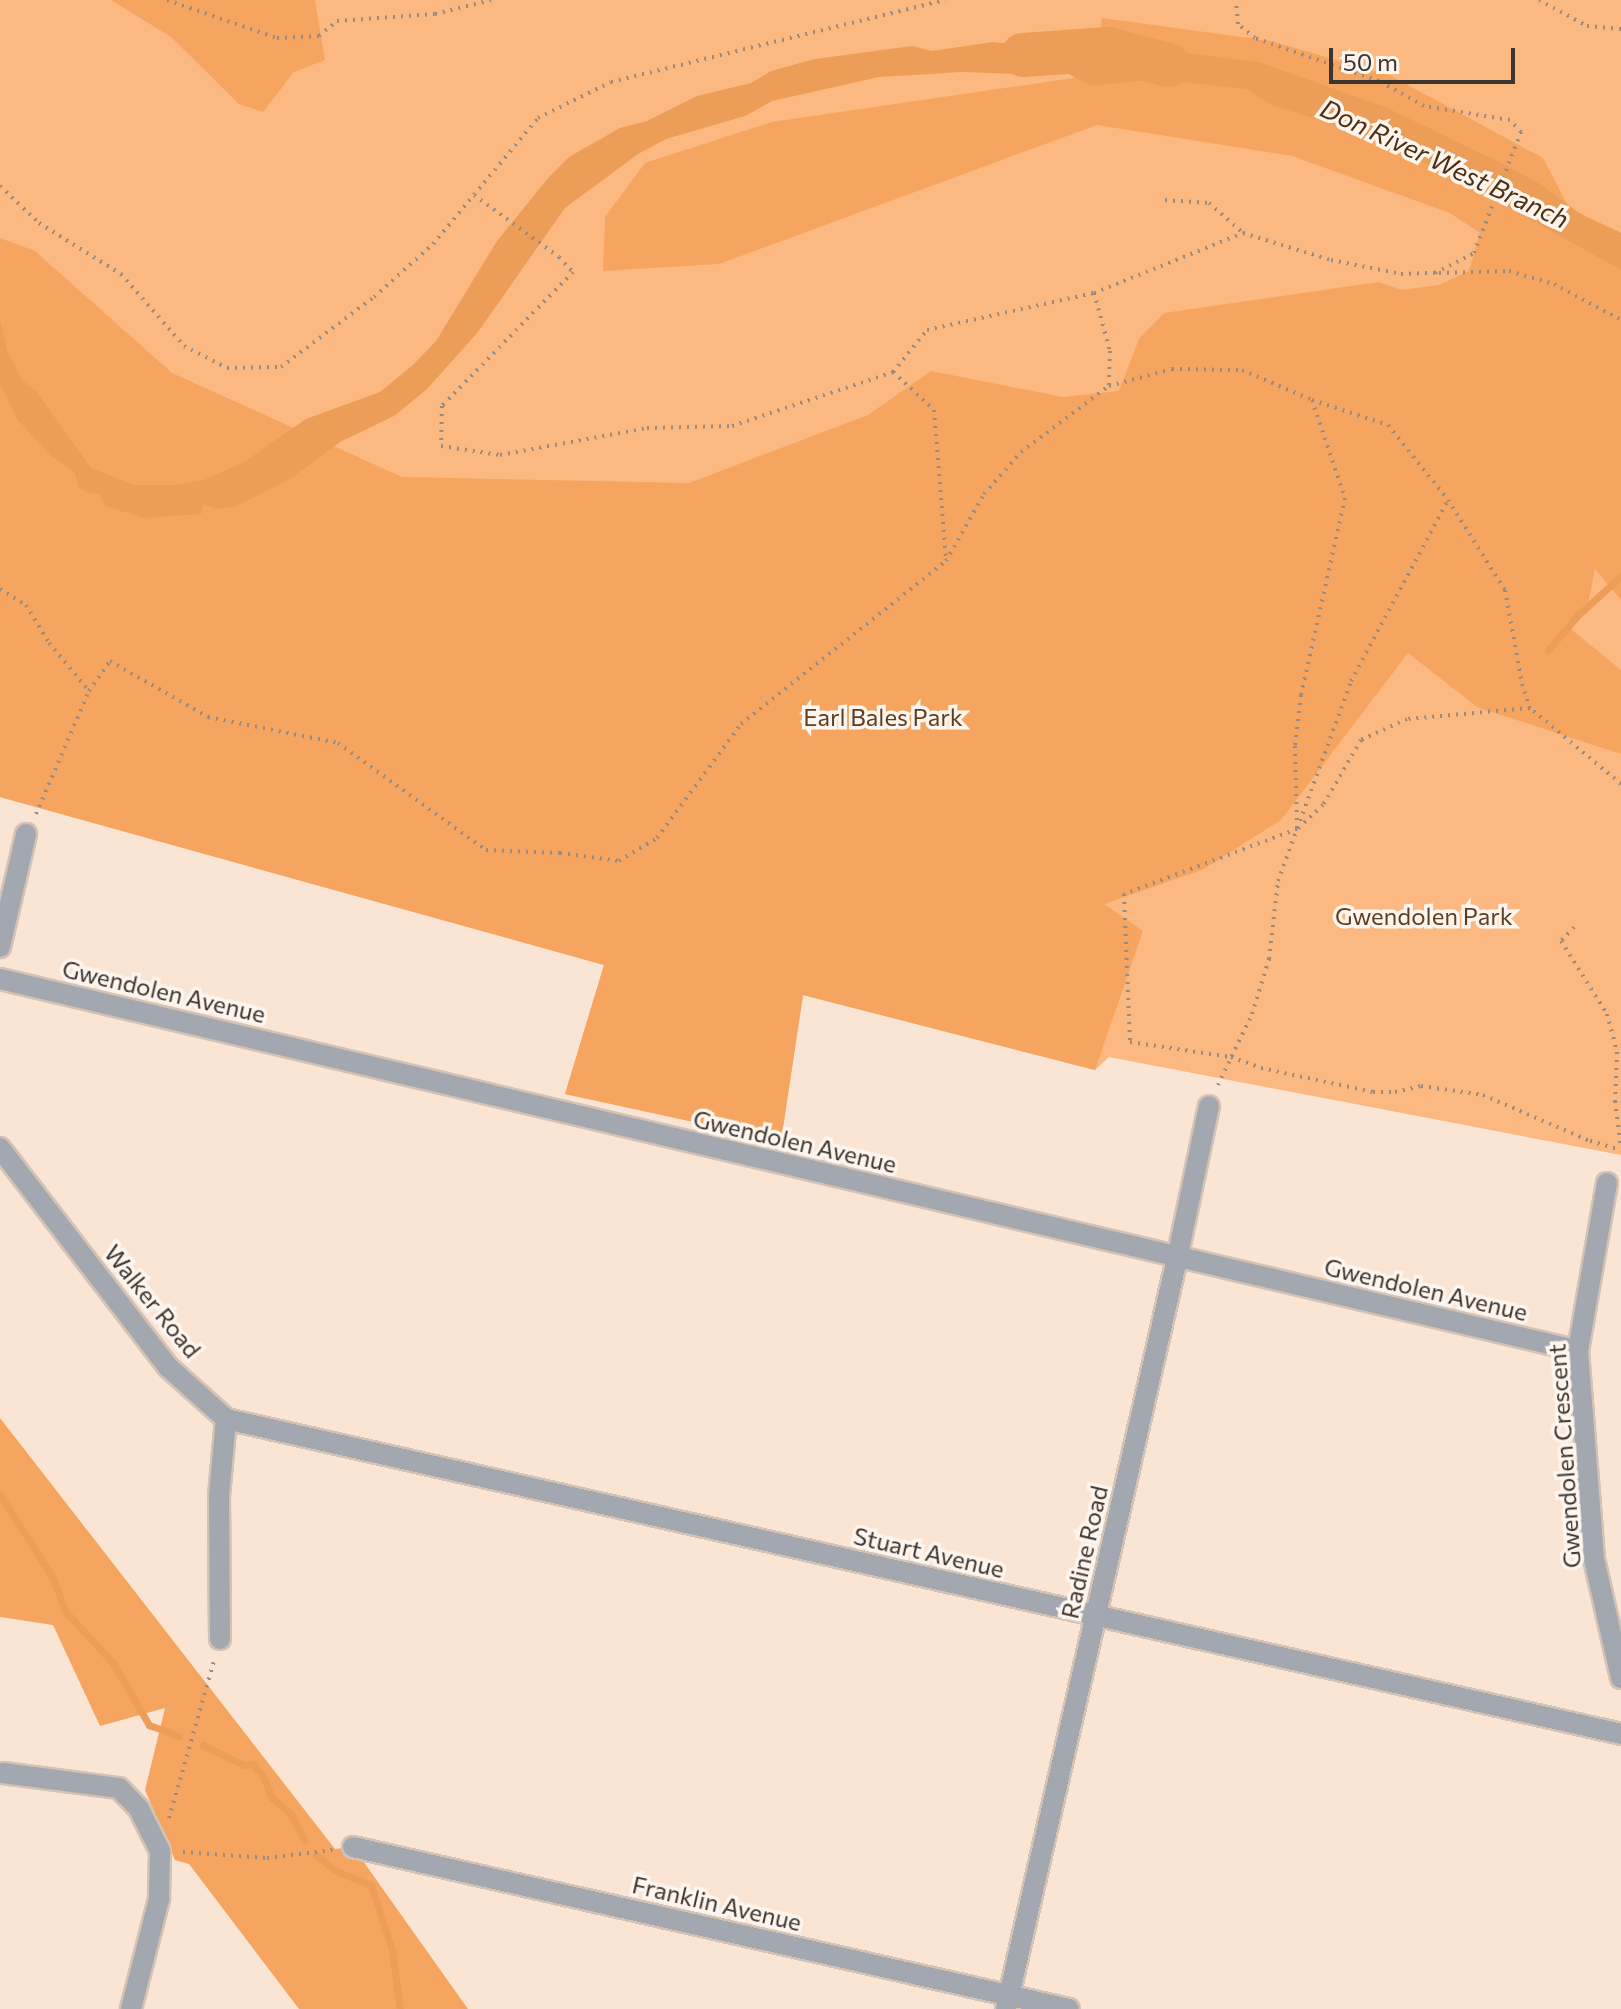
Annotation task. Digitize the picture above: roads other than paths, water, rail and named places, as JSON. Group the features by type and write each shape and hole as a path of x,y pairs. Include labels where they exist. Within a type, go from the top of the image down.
{"street":[{"path":"0,947 26,834"},
{"name":"Gwendolen Avenue","path":"0,979 1177,1259 1578,1351"},
{"name":"Radine Road","path":"1008,2002 1097,1617 1209,1106"},
{"name":"Walker Road","path":"0,1148 167,1366 226,1419"},
{"name":"Gwendolen Crescent","path":"1607,1183 1578,1351 1594,1559 1621,1678"},
{"path":"220,1639 219,1496 226,1419"},
{"name":"Stuart Avenue","path":"226,1419 1621,1734"},
{"path":"3,1773 119,1788 139,1809 160,1851 159,1899 131,2009"},
{"name":"Franklin Avenue","path":"353,1847 1008,2002 1069,2009"}],"water":[{"path":"993,42 1084,51 1142,48 1259,62 1385,107 1503,164 1540,184 1582,215 1621,233 1621,270 1456,178 1364,134 1271,105 1247,89 1154,79 1091,86 1057,68 1044,75 962,72 879,77 772,101 745,116 666,139 638,154 565,208 478,332 427,389 394,416 340,442 293,477 237,506 217,509 203,504 201,514 144,518 105,506 100,494 88,493 78,487 75,473 50,455 17,419 0,384 0,320 8,353 23,381 36,391 91,468 134,485 173,485 204,480 244,462 306,419 380,392 414,364 436,341 497,241 549,177 569,157 620,128 647,121 697,96 751,83 771,71 815,59 912,46 932,51"}],"waterway":[{"name":"Don River West Branch","path":"1023,55 1108,49 1168,65"},
{"path":"1548,650 1578,615 1621,576"},
{"path":"0,1495 53,1578 65,1611 113,1663 149,1725 179,1736"},
{"path":"203,1745 244,1765 252,1764 263,1776 272,1798 291,1814 304,1840"},
{"path":"316,1855 336,1871 371,1885 392,1950 400,2009"}],"park label":[{"name":"Earl Bales Park","path":"883,717"},
{"name":"Gwendolen Park","path":"1424,916"}]}
